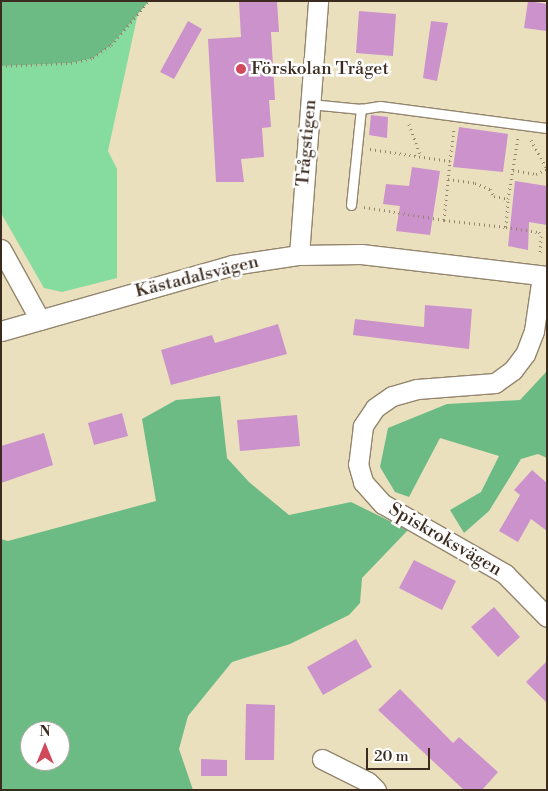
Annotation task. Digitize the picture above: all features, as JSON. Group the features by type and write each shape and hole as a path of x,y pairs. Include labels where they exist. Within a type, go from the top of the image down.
{"street":[{"name":"Trågstigen","path":"299,255 317,1"},
{"path":"1,249 40,320"},
{"name":"Kästadalsvägen","path":"1,331 232,265 299,255 361,254 543,271"},
{"name":"Spiskroksvägen","path":"543,271 534,331 525,354 513,370 495,383 417,389 392,396 375,408 363,426 358,464 363,482 383,504 505,574 547,616"},
{"path":"322,759 368,782 376,790"}],"lane":[{"path":"310,104 361,109 380,106 547,128"},
{"path":"351,205 361,109"}],"path":[{"path":"1,66 71,62 93,58 111,45 149,1"},
{"path":"404,109 420,154"},
{"path":"444,220 456,116"},
{"path":"513,170 536,174 547,169 531,141 527,125"},
{"path":"506,228 508,199 518,139 527,125"},
{"path":"357,146 404,155 420,154 450,161"},
{"path":"448,178 475,183 490,189 494,196 508,199"},
{"path":"351,205 444,220 539,232 542,236 543,271"}],"green space":[{"path":"1,1 149,1 111,45 93,58 71,63 1,66"},
{"path":"138,13 108,151 117,169 117,278 62,292 44,288 1,213 1,66 71,63 93,58 111,45"},
{"path":"547,371 547,458 538,454 521,459 489,511 464,533 450,510 481,492 499,456 440,438 409,497 395,492 380,467 388,428 447,404 520,400"},
{"path":"220,396 227,458 249,482 289,515 351,502 408,530 362,578 360,603 349,615 290,644 232,662 188,716 179,749 193,790 1,790 1,539 8,541 156,501 142,419 176,400"}],"building":[{"name":"Förskolan Tråget","path":"239,1 277,1 279,32 271,32 275,100 269,100 271,127 262,128 264,157 241,159 244,182 216,182 208,39 241,37"},
{"path":"528,1 547,4 547,31 524,28"},
{"path":"359,11 396,14 393,56 356,53"},
{"path":"188,21 202,29 174,79 160,72"},
{"path":"431,21 448,23 437,81 423,78"},
{"path":"371,115 388,117 387,138 369,135"},
{"path":"459,127 508,134 503,172 453,167"},
{"path":"412,167 440,171 430,235 396,231 400,206 383,204 386,184 409,186"},
{"path":"515,181 547,186 547,225 529,222 528,250 508,246"},
{"path":"425,305 472,309 469,349 353,335 355,319 424,327"},
{"path":"278,324 287,354 171,385 161,350 212,335 215,343"},
{"path":"122,413 128,436 94,445 88,423"},
{"path":"297,415 300,446 240,451 237,420"},
{"path":"44,433 53,465 1,483 1,446"},
{"path":"532,470 547,483 547,531 531,519 518,542 499,531 520,495 514,490"},
{"path":"414,560 456,581 442,610 399,588"},
{"path":"494,607 520,637 498,657 471,627"},
{"path":"356,639 372,667 323,695 307,667"},
{"path":"547,661 547,703 526,682"},
{"path":"400,689 453,743 459,737 498,772 482,790 464,790 378,710"},
{"path":"246,704 275,705 274,760 245,760"},
{"path":"201,759 227,760 227,776 201,776"}],"place":[{"name":"Förskolan Tråget","path":"241,69"}]}
